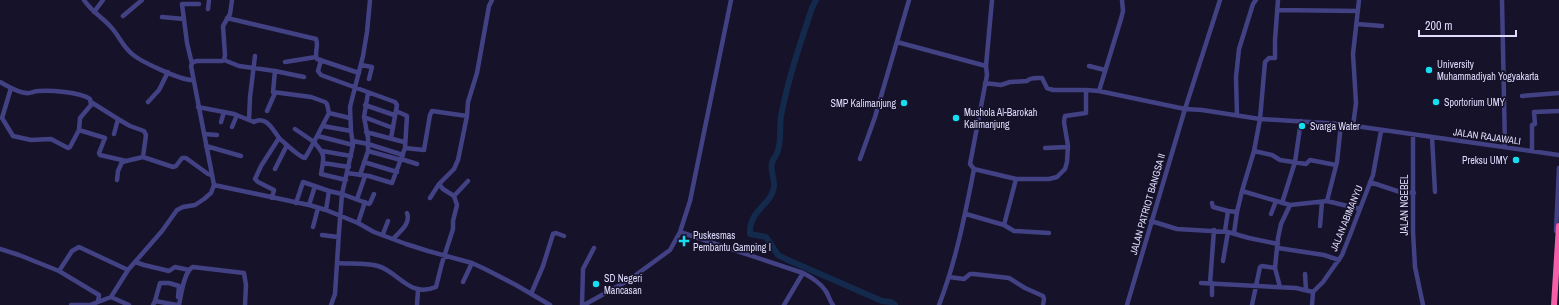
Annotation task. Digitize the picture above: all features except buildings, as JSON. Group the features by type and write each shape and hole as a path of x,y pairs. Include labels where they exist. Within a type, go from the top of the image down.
{"highway":[{"path":"1553,305 1558,277 1559,226"},
{"path":"1558,305 1559,297"}],"street":[{"path":"94,12 103,0"},
{"path":"123,16 142,0"},
{"path":"208,10 209,0"},
{"path":"224,60 223,26 231,11 232,0"},
{"path":"331,305 335,294 342,194 352,156 353,143 350,107 361,65 367,32 370,0"},
{"path":"430,198 439,184 454,169 458,160 467,116 468,102 476,73 489,3 492,0"},
{"path":"594,248 583,269 583,305 629,280 664,255 672,246 680,232 690,201 731,0"},
{"path":"860,159 871,131 909,0"},
{"path":"992,0 986,66 987,72 970,164 974,169 1016,179 1048,179 1057,177 1066,166 1068,147 1064,119 1068,115 1086,113 1086,90"},
{"path":"1099,91 1121,19 1123,11 1122,0"},
{"name":"JALAN PATRIOT BANGSA II","path":"1127,305 1185,109 1220,0"},
{"path":"1238,115 1236,78 1239,49 1256,0"},
{"path":"1234,233 1237,212 1254,151 1260,119 1266,62 1269,58 1275,58 1278,0"},
{"path":"1353,126 1356,103 1353,54 1359,0"},
{"path":"1502,0 1505,147"},
{"path":"85,1 94,12 110,26 132,54 168,72 188,80 193,80"},
{"path":"70,305 95,304 111,297 128,270 162,231 177,210 183,207 195,205 204,200 211,193 214,185 191,69 192,64 188,55 182,2 199,4"},
{"path":"1277,10 1358,11"},
{"path":"162,17 184,19"},
{"path":"227,18 316,39 316,57"},
{"path":"1357,24 1382,26"},
{"path":"897,42 986,66"},
{"path":"249,120 255,56"},
{"path":"285,62 316,57 359,73"},
{"path":"192,64 197,62 224,60 239,66 304,77"},
{"path":"321,60 318,71 319,73 368,93 395,102 397,105 391,138"},
{"path":"361,65 372,68 369,80"},
{"path":"1089,66 1105,70"},
{"path":"274,71 272,90 275,93"},
{"path":"148,102 159,90 168,72"},
{"path":"985,84 1001,86 1013,81 1022,82 1029,79 1042,78 1047,88 1053,90 1099,91 1185,109 1260,119 1341,124 1413,135"},
{"path":"0,82 11,88 26,93 40,91 87,97 91,102 118,119 145,132 143,156"},
{"path":"11,88 2,118 13,136 31,140 51,139 69,148 79,130 80,118 88,109 91,102"},
{"path":"198,107 237,115 254,122 257,120 265,121 274,129 279,138 303,158 305,158 323,126 329,113 329,107 325,102 311,97 275,93"},
{"path":"267,111 275,93"},
{"path":"357,199 363,176 364,162 368,151 364,118 368,93"},
{"path":"1522,96 1559,93"},
{"path":"347,173 369,176 392,183 405,148 406,114 395,113 365,105"},
{"path":"405,148 424,150 432,111 467,116"},
{"path":"1532,151 1532,125 1535,124 1534,112 1559,111"},
{"path":"221,122 224,112"},
{"path":"329,113 350,118"},
{"path":"232,128 237,115"},
{"path":"364,118 393,128"},
{"path":"114,134 118,119"},
{"path":"1282,203 1295,162 1301,121"},
{"path":"1320,226 1324,202 1336,165 1341,124"},
{"path":"323,126 351,131"},
{"path":"296,128 314,142 322,151 324,155 322,175 346,180"},
{"path":"79,130 105,138 99,153 100,155 126,161"},
{"name":"JALAN ABIMANYU","path":"1313,292 1339,260 1350,235 1370,182 1381,131"},
{"path":"366,132 404,142"},
{"path":"204,134 217,135"},
{"name":"JALAN RAJAWALI","path":"1413,135 1559,155"},
{"name":"JALAN NGEBEL","path":"1413,135 1413,232 1415,267 1423,305"},
{"path":"318,136 353,143 368,144 417,164"},
{"path":"1432,137 1435,192"},
{"path":"272,198 274,190 257,182 256,177 279,138"},
{"path":"275,170 287,145"},
{"path":"206,146 241,156"},
{"path":"1046,148 1068,147"},
{"path":"322,151 352,156"},
{"path":"368,151 402,158"},
{"path":"1254,151 1272,155 1280,160 1306,164 1310,160 1336,165"},
{"path":"117,180 118,171 121,164 143,156 175,167 182,158 186,158 208,174 212,175"},
{"path":"364,162 397,172"},
{"path":"323,163 349,167"},
{"path":"1553,305 1559,168"},
{"path":"939,305 949,277 966,214 974,169"},
{"path":"1004,225 1016,179"},
{"path":"454,196 468,181"},
{"path":"296,202 302,183 304,182 370,203 374,194"},
{"path":"1370,182 1400,192 1414,193"},
{"path":"337,263 377,266 418,290 436,287 453,229 453,221 457,205 454,196 443,189 439,184"},
{"path":"214,185 296,202 326,210 358,223 374,232 428,251 472,263 516,284 550,305"},
{"path":"309,205 315,186"},
{"path":"326,210 329,191"},
{"path":"1242,192 1290,205 1324,202 1360,209"},
{"path":"1271,214 1276,201"},
{"path":"358,223 365,202"},
{"path":"1212,202 1213,208 1237,212"},
{"path":"1280,287 1275,268 1281,224 1290,205"},
{"path":"312,227 318,208"},
{"path":"1223,261 1228,211"},
{"path":"394,238 408,222 407,213"},
{"path":"966,214 1004,225 1014,231 1049,233"},
{"path":"382,234 388,221"},
{"path":"1151,221 1177,229 1226,231 1278,246 1324,255 1339,260"},
{"path":"1212,295 1211,283 1214,230"},
{"path":"680,232 803,273 815,280 826,290 833,305"},
{"path":"531,294 543,266 553,234 556,233 564,236"},
{"path":"322,235 338,237"},
{"path":"59,271 72,252 79,247 128,270"},
{"path":"0,249 25,257 59,271 99,295 95,304"},
{"path":"135,262 169,271 175,267 189,270"},
{"path":"463,282 472,263"},
{"path":"1252,305 1261,266 1275,268"},
{"path":"178,305 183,282 192,267 244,273 246,286 245,305"},
{"path":"784,305 803,273"},
{"path":"949,277 964,279 970,274 974,274 1009,278 1025,288 1043,296 1044,299 1042,305"},
{"path":"1305,274 1306,290"},
{"path":"160,283 169,283 179,286 178,305 154,303 160,283"},
{"path":"1201,283 1256,285 1306,290 1313,292 1312,305"},
{"path":"417,305 418,290"},
{"path":"111,297 129,305"}],"waterway":[{"path":"816,0 799,48 784,102 780,120 779,149 772,161 774,187 769,199 756,213 753,219 750,234 766,237 778,255 788,260 882,301 891,302 895,305"}],"place":[{"name":"University Muhammadiyah Yogyakarta","path":"1429,70"},
{"name":"Sportorium UMY","path":"1436,102"},
{"name":"SMP Kalimanjung","path":"904,103"},
{"name":"Mushola Al-Barokah Kalimanjung","path":"956,118"},
{"name":"Svarga Water","path":"1302,126"},
{"name":"Preksu UMY","path":"1516,160"},
{"name":"Puskesmas Pembantu Gamping I","path":"684,241"},
{"name":"SD Negeri Mancasan","path":"596,284"}]}
